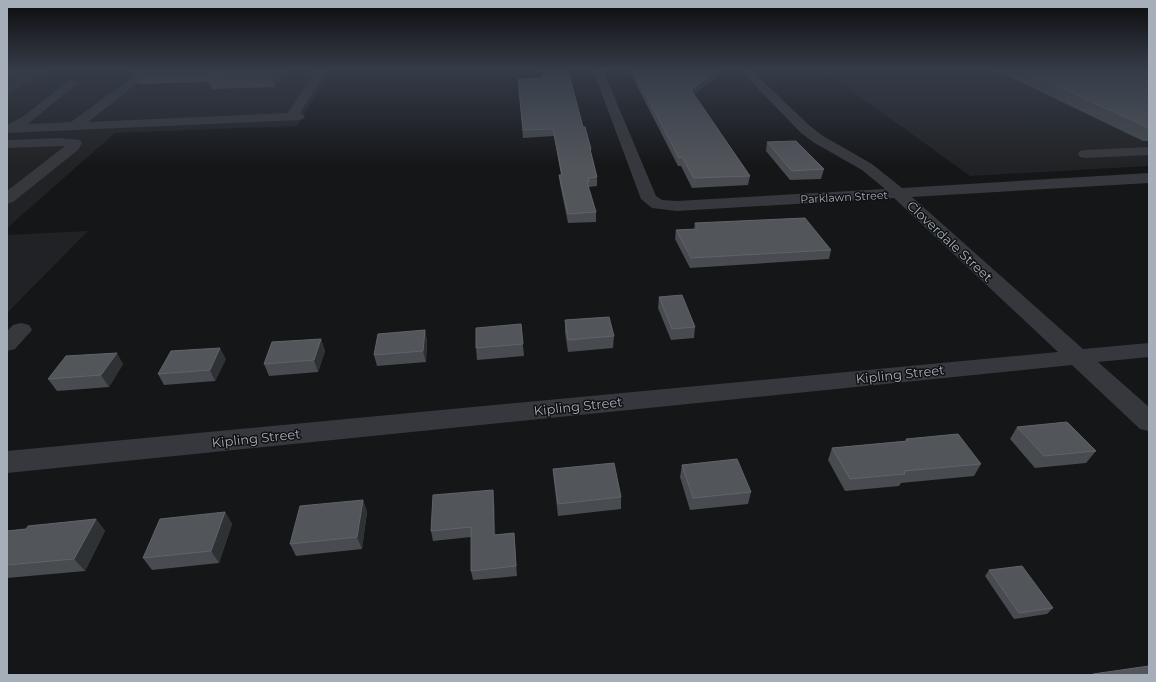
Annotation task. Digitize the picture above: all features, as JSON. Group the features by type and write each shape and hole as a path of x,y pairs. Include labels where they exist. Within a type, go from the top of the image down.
{"street":[{"path":"10,129 28,119 49,102"},
{"path":"74,126 106,102"},
{"path":"297,112 303,102"},
{"name":"Parklawn Street","path":"611,102 649,199 658,205 677,206 1149,178"},
{"name":"Cloverdale Street","path":"777,102 805,129 818,139 867,167 899,193 1149,422"},
{"path":"284,105 297,112"},
{"path":"91,113 115,112"},
{"path":"10,129 297,112"},
{"path":"7,144 75,143 74,147 7,199"},
{"path":"1085,154 1149,151"},
{"name":"Kipling Street","path":"7,462 1149,350"}],"shaded area":[{"path":"7,102 312,102 297,126 115,133 7,228"},
{"path":"867,102 1149,102 1149,166 970,176"},
{"path":"88,231 7,313 7,235"}],"building":[{"path":"520,102 576,102 583,127 585,127 597,177 588,178 589,182 587,182 596,212 568,214 559,175 562,175 553,129 523,130"},
{"path":"650,102 699,102 750,176 694,178 682,157 679,158"},
{"path":"1092,102 1149,102 1149,128"},
{"path":"796,141 824,169 792,171 767,142"},
{"path":"805,218 831,250 691,258 676,230 698,229 695,223"},
{"path":"682,295 695,327 672,329 659,297"},
{"path":"609,317 614,336 568,340 565,320"},
{"path":"521,324 523,344 476,348 476,328"},
{"path":"425,330 423,351 374,355 378,334"},
{"path":"321,339 314,360 264,364 272,342"},
{"path":"220,348 210,370 158,374 171,351"},
{"path":"117,353 101,375 48,379 66,356"},
{"path":"1067,422 1096,451 1044,456 1017,427"},
{"path":"958,434 981,464 904,471 905,474 850,479 832,448 908,441 906,439"},
{"path":"737,459 751,492 693,498 682,465"},
{"path":"614,463 621,497 558,504 553,469"},
{"path":"493,490 494,535 514,533 516,566 471,571 471,527 431,531 433,495"},
{"path":"363,500 357,537 290,544 300,506"},
{"path":"225,512 211,551 143,558 160,519"},
{"path":"96,519 74,559 7,565 7,531 26,529 28,526"},
{"path":"1022,566 1053,608 1019,613 989,570"},
{"path":"1149,666 1149,675 1093,674"}]}
